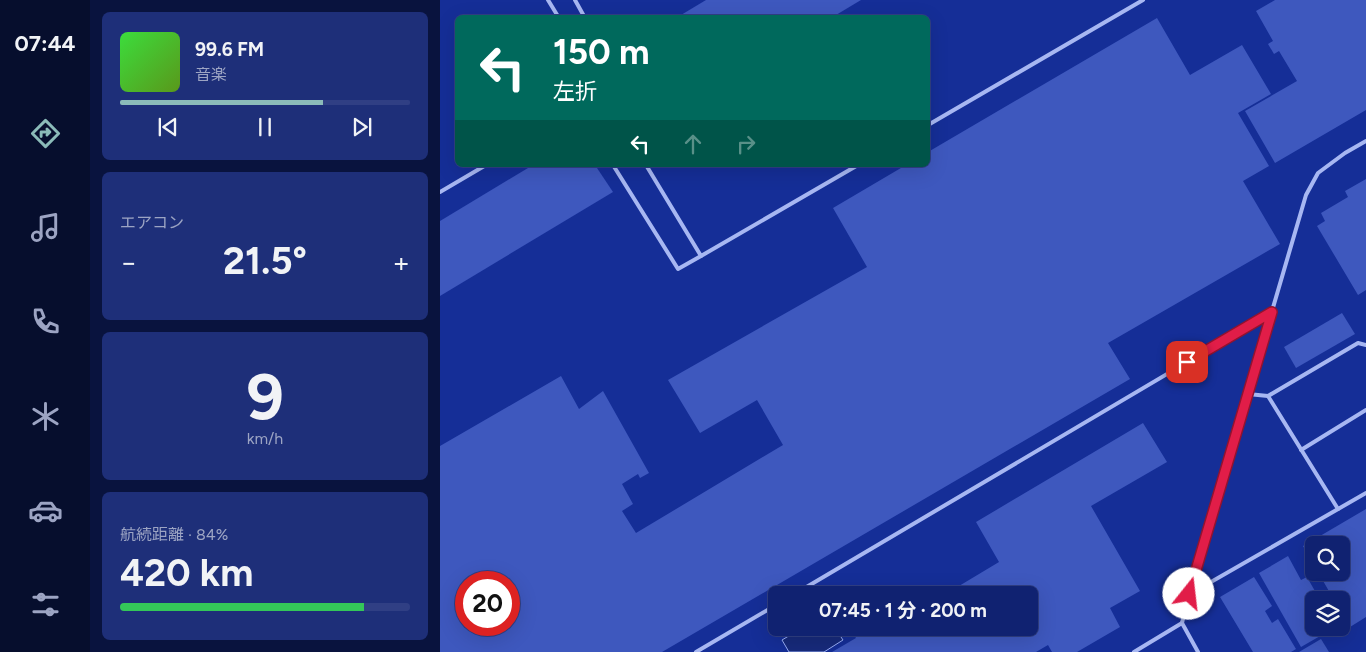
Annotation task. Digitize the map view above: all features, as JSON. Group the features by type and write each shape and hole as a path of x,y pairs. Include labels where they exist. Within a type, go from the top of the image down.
{"lane":[{"path":"548,0 557,15"},
{"path":"575,0 583,15"},
{"path":"930,124 1143,0"},
{"path":"1198,652 1182,623 1306,195 1318,173 1345,153 1366,141"},
{"path":"440,192 483,167"},
{"path":"614,167 678,269 855,167"},
{"path":"647,167 701,256"},
{"path":"808,586 1272,312"},
{"path":"1248,394 1268,396 1358,343 1366,345"},
{"path":"1268,396 1338,509"},
{"path":"1301,450 1366,410"},
{"path":"1189,594 1366,493"},
{"path":"696,652 768,610"},
{"path":"1134,652 1182,623"}],"shaded area":[{"path":"789,636 840,636 843,640 824,652 789,652 782,640"}],"building":[{"path":"706,0 861,0 836,15 681,15"},
{"path":"1275,0 1366,0 1366,110 1275,163 1245,111 1297,81 1279,51 1274,54 1268,44 1273,41 1256,11"},
{"path":"1157,18 1190,75 1242,45 1271,94 1238,113 1269,166 1243,181 1280,244 1108,343 1130,379 775,586 768,586 768,590 662,652 440,652 440,446 561,376 579,409 603,391 649,473 640,478 638,474 622,484 633,504 622,511 636,533 783,445 757,400 700,433 668,380 867,267 833,208 903,167 930,167 930,151"},
{"path":"530,167 596,167 613,192 440,296 440,221"},
{"path":"1366,179 1366,290 1358,295 1317,226 1325,221 1321,213 1348,197 1345,191"},
{"path":"1342,313 1355,334 1296,368 1284,347"},
{"path":"1143,423 1167,462 1091,506 1140,591 1110,608 1120,627 1077,652 1052,652 1048,645 1036,652 832,652 856,638 855,636 1038,636 1038,586 959,586 999,562 976,522"},
{"path":"1366,509 1366,617 1350,627 1350,591 1329,591 1323,581 1350,581 1350,536 1320,536"},
{"path":"1288,556 1301,580 1305,578 1305,581 1309,581 1315,591 1305,591 1305,636 1320,636 1301,647 1259,573"},
{"path":"1254,577 1272,606 1265,611 1272,623 1278,619 1296,649 1291,652 1253,652 1220,597"},
{"path":"1321,639 1329,652 1299,652"}],"route":[{"path":"1187,362 1272,312 1189,594"}]}
